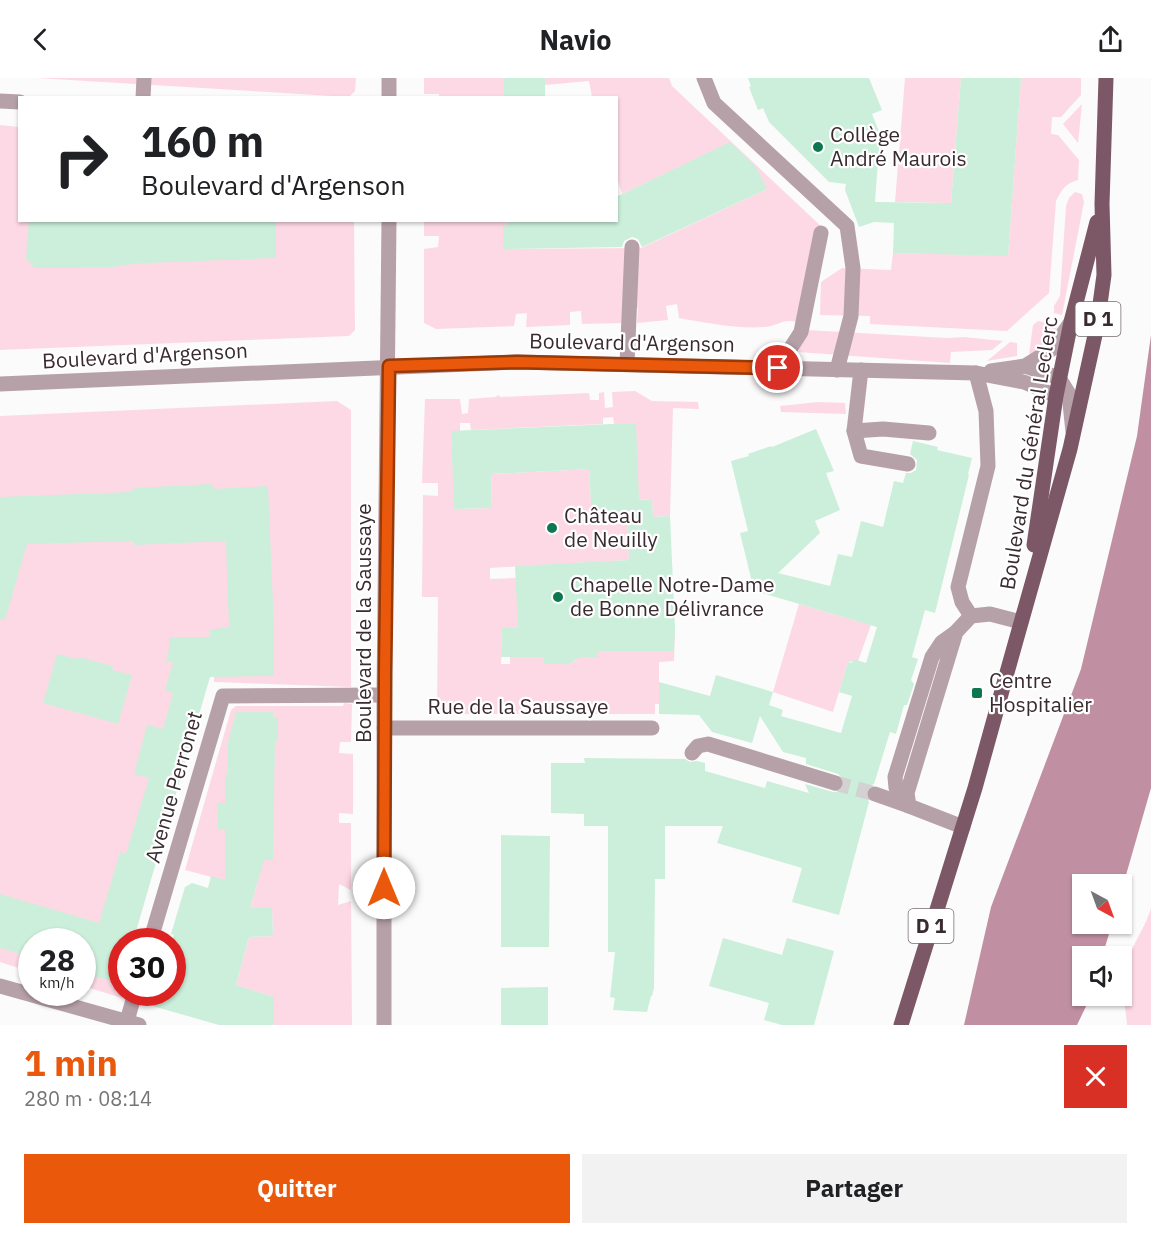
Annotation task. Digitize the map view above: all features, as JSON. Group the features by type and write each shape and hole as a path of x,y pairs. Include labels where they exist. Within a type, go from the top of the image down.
{"main road":[{"name":"Boulevard du Général Leclerc","path":"901,1025 963,827 1070,449 1097,326 1104,275 1102,204 1106,78"},
{"name":"Boulevard du Général Leclerc","path":"1026,605 1059,378 1102,204"}],"street":[{"path":"143,96 144,78"},
{"path":"389,78 389,96"},
{"path":"704,78 714,103 847,226 853,268 851,315 837,370"},
{"path":"0,101 18,102"},
{"name":"Boulevard de la Saussaye","path":"384,1025 384,695 389,222"},
{"path":"778,368 801,332 821,233"},
{"path":"627,364 632,247"},
{"name":"Boulevard d'Argenson","path":"976,373 1024,366 1052,349 1071,322"},
{"name":"Boulevard d'Argenson","path":"0,384 517,362 976,373 1024,382 1056,396"},
{"name":"Boulevard d'Argenson","path":"1024,366 1059,378"},
{"path":"861,370 854,431 861,456 908,464"},
{"path":"971,616 962,602 958,587 988,466 986,411 976,373"},
{"path":"1059,378 1069,394 1073,432"},
{"path":"854,431 882,429 929,433"},
{"path":"908,803 910,782 956,632 971,616 990,614 1021,622"},
{"name":"Avenue Perronet","path":"154,928 223,696 384,695"},
{"name":"Rue de la Saussaye","path":"384,728 652,728"},
{"path":"692,753 698,746 708,744 835,783"},
{"path":"875,794 908,803 963,827"},
{"path":"0,986 133,1023 134,1006"}],"shaded area":[{"path":"37,78 356,78 355,91 350,96"},
{"path":"424,78 504,78 504,96 424,94"},
{"path":"545,78 669,78 672,86 823,228 797,322 788,321 754,327 711,324 679,318 677,304 666,306 668,320 637,323 638,308 625,309 623,323 582,324 581,311 570,312 570,325 526,327 527,313 516,314 514,326 436,329 424,323 424,249 438,247 439,236 424,236 424,222 508,222 508,226 503,226 504,249 641,248 767,189 730,143 622,194 618,181 618,96 592,96 589,81 545,85"},
{"path":"905,78 961,78 951,203 895,202"},
{"path":"1021,78 1081,78 1081,95 1061,117 1052,117 1051,134 1058,135 1079,160 1078,180 1064,188 1056,201 1049,293 1007,331 870,324 870,316 820,315 821,282 842,268 891,270 893,253 1008,255"},
{"path":"1082,104 1078,143 1063,124"},
{"path":"0,125 18,127 18,222 354,222 355,330 349,336 0,350"},
{"path":"1075,192 1082,194 1084,202 1062,315 1054,313 1054,306 1060,296 1066,206 1069,198"},
{"path":"1038,321 1058,325 1047,343 1029,354 1033,325"},
{"path":"807,330 964,337 1003,341 992,350 951,352 950,363 798,352"},
{"path":"1151,335 1151,788 1126,874 1072,874 1072,934 1109,934 1105,946 1072,946 1072,1006 1086,1006 1077,1025 964,1025 991,907 1081,669 1137,436"},
{"path":"1010,342 1017,343 1017,356 987,361"},
{"path":"635,391 652,401 698,402 699,409 673,408 670,516 653,517 652,499 639,500 625,425 614,424 613,417 603,418 603,424 471,430 470,423 460,423 460,431 451,432 455,509 492,508 491,474 589,469 592,520 628,518 629,560 490,568 490,579 516,578 543,628 502,628 501,664 510,664 510,657 544,657 544,664 568,664 576,660 577,655 598,657 598,648 602,651 658,651 659,629 675,629 674,661 659,662 659,689 676,704 655,704 655,714 437,714 438,597 422,597 423,495 438,496 438,483 422,483 425,399 460,399 462,414 468,413 469,399 499,395 500,397 589,393 590,400 599,400 599,393 604,392 605,408 613,407 612,392"},
{"path":"337,401 351,410 351,687 214,682 214,677 209,677 137,928 108,928 108,994 96,990 96,928 18,928 18,968 0,962 0,416"},
{"path":"818,402 845,403 846,414 781,412 780,406"},
{"path":"799,604 871,625 858,661 848,662 833,712 773,692"},
{"path":"344,703 352,704 351,742 340,742 339,753 353,754 353,814 339,813 339,823 351,823 351,890 339,884 338,905 351,901 352,1025 270,1025 274,1023 273,997 236,985 249,937 273,936 272,909 250,908 257,884 238,884 185,870 231,710 236,706 343,706"},
{"path":"1151,908 1151,1025 1127,1025 1125,1006 1132,1006 1132,949"}],"building":[{"path":"504,78 545,78 545,96 504,96"},
{"path":"748,78 869,78 882,110 872,114 880,134 875,202 951,203 961,78 1021,78 1008,256 893,253 894,223 874,222 859,227 845,190 846,184 829,182 769,122 763,108 758,110"},
{"path":"730,142 756,167 767,189 642,247 638,239 632,237 624,241 622,247 503,249 503,226 508,226 508,222 618,222 618,196"},
{"path":"29,222 276,222 276,258 146,263 114,267 35,268 26,259"},
{"path":"636,424 639,500 652,499 653,517 670,516 674,651 598,651 598,657 580,657 569,664 544,664 544,657 501,657 502,628 518,628 515,566 629,560 628,518 592,520 589,469 491,474 492,508 454,509 451,431"},
{"path":"816,429 834,471 826,473 840,510 815,521 820,533 778,573 830,586 838,554 852,557 861,521 883,527 894,481 903,483 906,473 916,470 917,460 910,454 913,441 938,447 937,450 972,458 935,613 925,610 912,657 918,659 911,680 914,684 907,705 904,705 896,734 890,732 874,784 866,791 869,802 839,915 792,902 802,868 717,843 723,826 665,826 665,879 655,879 652,996 647,1012 613,1010 615,998 610,997 615,952 608,952 608,826 584,826 584,814 551,813 551,763 585,763 584,758 685,759 690,762 705,763 705,771 765,788 767,781 809,793 805,784 833,792 838,792 844,786 844,780 838,774 806,764 806,758 783,752 760,716 752,743 712,732 699,715 659,714 659,682 710,696 716,675 773,692 769,705 783,710 781,716 841,733 852,696 839,692 848,662 852,663 853,659 866,663 877,627 745,588 751,578 740,533 748,531 731,461"},
{"path":"209,484 214,485 214,489 268,486 274,676 210,677 137,928 108,928 108,980 96,977 96,928 18,928 18,953 0,948 0,894 99,923 120,852 126,854 149,778 134,774 147,725 163,729 173,693 165,690 173,662 166,661 169,637 210,637 210,630 229,627 226,541 134,545 134,541 27,544 5,620 0,619 0,497 132,492 131,489"},
{"path":"57,654 113,666 112,670 132,675 118,724 43,703"},
{"path":"236,712 273,712 273,717 278,717 278,741 275,741 273,860 264,860 250,908 272,908 273,936 249,937 236,985 274,997 274,1025 219,1025 152,1006 186,1006 186,928 173,928 185,887 192,883 208,888 211,876 225,880 225,830 218,830 217,803 225,803 228,742"},
{"path":"501,835 550,836 549,947 501,947"},
{"path":"723,938 782,955 787,938 834,951 814,1025 782,1025 764,1020 769,1003 709,986"},
{"path":"548,987 548,1025 501,1025 501,988"}],"tunnel":[{"path":"835,783 875,794"}],"place":[{"name":"Collège André Maurois","path":"818,147"},
{"name":"Château de Neuilly","path":"552,528"},
{"name":"Chapelle Notre-Dame de Bonne Délivrance","path":"558,597"},
{"name":"Centre Hospitalier","path":"977,693"}],"route":[{"path":"384,888 389,366 517,362 778,368"}]}
